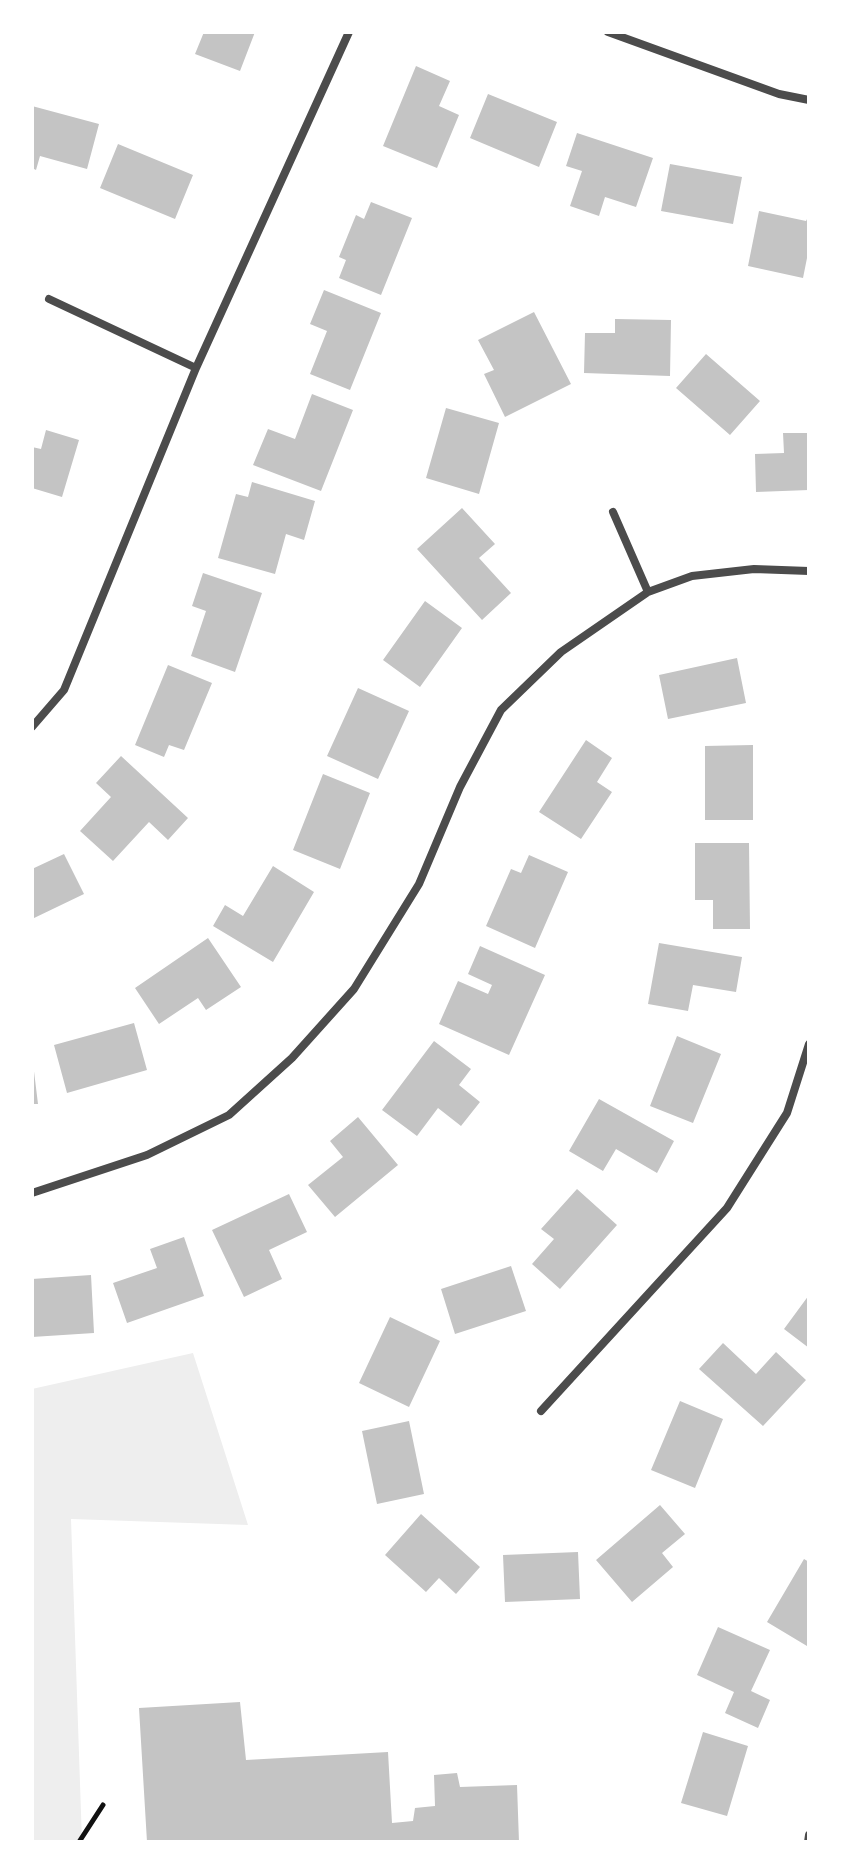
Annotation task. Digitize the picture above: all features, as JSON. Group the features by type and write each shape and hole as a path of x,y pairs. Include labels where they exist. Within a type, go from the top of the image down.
{"street":[{"path":"32,727 64,690 196,368 349,32"},
{"path":"608,32 779,94 809,100"},
{"path":"49,299 196,368"},
{"path":"613,512 648,592"},
{"path":"32,1193 147,1155 229,1115 292,1058 354,989 419,884 460,787 501,710 561,652 648,592 692,576 754,569 809,571"},
{"path":"541,1411 727,1208 787,1113 809,1044"},
{"path":"808,1842 809,1835"}],"path":[{"path":"79,1842 103,1805"}],"shaded area":[{"path":"193,1353 248,1525 71,1519 82,1842 32,1842 32,1389"}],"building":[{"path":"204,32 255,32 240,71 195,54"},
{"path":"416,66 450,81 439,106 459,115 437,168 383,146"},
{"path":"488,94 557,122 539,167 470,138"},
{"path":"32,106 99,124 87,169 40,156 36,170 32,168"},
{"path":"577,133 653,158 636,207 605,197 599,216 570,206 582,171 566,166"},
{"path":"118,144 193,175 175,219 100,188"},
{"path":"670,164 742,177 733,224 661,211"},
{"path":"371,202 412,218 381,295 339,278 346,260 339,257 356,215 364,219"},
{"path":"759,211 806,221 809,215 809,248 803,278 748,266"},
{"path":"324,290 381,313 350,390 310,374 327,331 310,324"},
{"path":"534,312 571,384 505,417 484,374 494,370 478,340"},
{"path":"615,319 671,320 670,376 584,373 585,333 615,333"},
{"path":"706,354 760,401 730,435 676,388"},
{"path":"312,394 353,410 321,491 253,465 268,429 295,439"},
{"path":"446,408 499,423 479,494 426,478"},
{"path":"46,430 79,440 62,497 32,488 32,447 41,449"},
{"path":"783,433 809,433 809,490 756,492 755,454 784,453"},
{"path":"252,482 315,501 304,540 286,534 275,574 218,558 236,494 248,497"},
{"path":"462,508 495,544 479,558 511,593 482,620 417,549"},
{"path":"203,573 262,593 235,672 191,656 206,611 192,606"},
{"path":"425,601 462,628 420,687 383,660"},
{"path":"737,658 746,703 668,719 659,675"},
{"path":"168,665 212,683 184,750 169,745 164,757 135,745"},
{"path":"358,688 409,711 378,779 327,756"},
{"path":"586,740 612,758 597,782 612,792 581,839 539,812"},
{"path":"753,745 753,820 705,820 705,746"},
{"path":"121,756 188,818 168,840 149,822 113,861 80,831 111,797 96,783"},
{"path":"323,774 370,793 340,869 293,850"},
{"path":"695,843 749,843 750,929 713,929 713,900 695,900"},
{"path":"64,854 84,894 32,919 32,869"},
{"path":"529,855 568,872 535,948 486,926 511,869 521,873"},
{"path":"273,866 314,892 273,962 213,926 225,905 243,916"},
{"path":"208,938 241,987 206,1010 198,998 159,1024 135,988"},
{"path":"659,943 742,957 736,992 693,985 688,1011 648,1004"},
{"path":"480,946 545,975 509,1055 439,1024 458,981 488,994 492,985 468,974"},
{"path":"134,1023 147,1070 67,1093 54,1045"},
{"path":"677,1036 721,1054 693,1123 650,1106"},
{"path":"434,1041 471,1069 459,1085 480,1102 461,1126 438,1108 417,1136 382,1110"},
{"path":"32,1055 38,1104 32,1104"},
{"path":"599,1099 674,1141 657,1173 616,1149 603,1171 569,1151"},
{"path":"358,1117 398,1165 335,1217 308,1185 343,1157 330,1141"},
{"path":"577,1189 617,1225 560,1289 532,1264 554,1239 541,1229"},
{"path":"289,1194 307,1232 269,1250 282,1279 244,1297 212,1230"},
{"path":"184,1237 204,1296 127,1323 113,1283 157,1268 150,1249"},
{"path":"511,1266 526,1311 455,1334 441,1289"},
{"path":"91,1275 94,1333 32,1337 32,1279"},
{"path":"809,1295 809,1348 784,1329"},
{"path":"390,1317 440,1341 409,1407 359,1383"},
{"path":"723,1343 756,1374 776,1352 806,1380 763,1426 699,1369"},
{"path":"680,1401 723,1419 695,1488 651,1470"},
{"path":"409,1421 424,1494 377,1504 362,1431"},
{"path":"660,1505 685,1534 662,1553 673,1567 632,1602 596,1560"},
{"path":"421,1514 480,1567 456,1594 439,1578 426,1592 385,1555"},
{"path":"578,1552 580,1599 505,1602 503,1555"},
{"path":"804,1559 809,1562 807,1646 767,1622"},
{"path":"718,1627 770,1650 751,1691 770,1700 758,1728 725,1713 734,1692 697,1675"},
{"path":"240,1702 246,1760 388,1752 392,1823 413,1821 415,1808 435,1806 434,1775 457,1773 460,1787 517,1785 519,1842 147,1842 139,1708"},
{"path":"703,1732 748,1746 727,1816 681,1803"}]}
